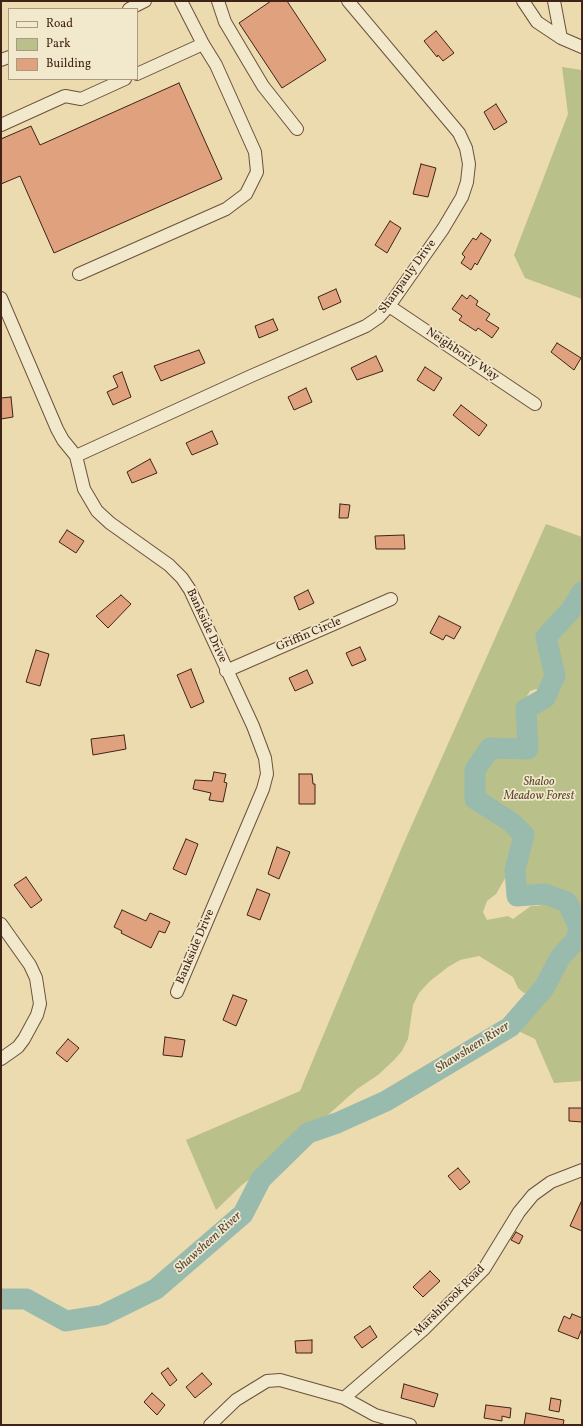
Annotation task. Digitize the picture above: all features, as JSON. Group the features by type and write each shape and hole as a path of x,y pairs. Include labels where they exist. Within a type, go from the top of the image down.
{"street":[{"path":"79,274 226,209 246,194 257,172 255,152 216,66 181,1"},
{"path":"218,1 225,22 263,86 297,129"},
{"name":"Shanpauly Drive","path":"76,456 237,382 366,326 379,317 389,306 443,229 462,197 468,182 469,164 466,148 459,133 348,1"},
{"path":"523,1 524,5 537,22 561,38 582,47"},
{"path":"554,1 561,38"},
{"path":"131,8 141,2"},
{"path":"138,74 203,44"},
{"path":"1,125 65,96 81,99 123,80"},
{"name":"Bankside Drive","path":"1,298 57,429 63,440 76,456 84,489 97,511 110,523 169,565 182,578 190,590 226,671 253,726 265,758 267,774 263,789 177,992"},
{"name":"Neighborly Way","path":"389,306 535,404"},
{"name":"Griffin Circle","path":"226,671 391,600"},
{"path":"1,924 30,965 36,978 40,1004 37,1015 24,1040 18,1047 1,1059"},
{"name":"Marshbrook Road","path":"344,1398 423,1330 484,1270 522,1208 533,1195 551,1182 582,1170"},
{"path":"210,1425 236,1400 267,1382 280,1380 344,1398 375,1415 410,1425"}],"green space":[{"path":"562,67 582,70 582,299 525,278 514,255 568,114"},
{"name":"Shaloo Meadow Forest","path":"546,524 582,537 582,1081 554,1083 535,1039 510,1027 544,988 561,956 576,940 579,927 567,902 545,894 517,896 515,870 519,854 496,894 487,901 483,912 487,920 508,916 513,919 531,906 538,906 553,899 559,900 575,924 575,930 568,944 550,959 542,981 531,992 524,993 518,988 513,977 479,956 460,960 448,967 430,981 419,993 413,1005 408,1039 402,1051 394,1060 378,1075 357,1089 281,1157 243,1184 216,1210 186,1140 300,1091 402,847","holes":["536,689 547,693 545,698 526,709 526,722 522,714 529,702 527,696 530,691","527,742 528,749 497,748","475,771 475,799 470,787 471,775","475,799 510,821 489,816"]}],"building":[{"path":"271,1 287,1 326,60 282,88 239,23"},
{"path":"436,31 454,53 443,61 438,55 437,57 424,41"},
{"path":"179,83 222,179 54,253 20,176 1,184 1,139 31,126 40,145"},
{"path":"496,104 507,122 494,130 484,112"},
{"path":"421,164 436,168 428,197 413,194"},
{"path":"390,221 401,228 387,253 375,245"},
{"path":"481,233 491,240 477,265 475,263 471,270 461,263 465,257 462,254 473,238 476,240"},
{"path":"336,289 341,302 323,310 318,297"},
{"path":"462,295 467,299 470,295 478,301 476,305 490,314 486,320 499,328 492,338 478,328 476,331 459,320 462,316 452,309"},
{"path":"273,319 278,330 259,338 255,326"},
{"path":"557,343 581,358 574,370 551,352"},
{"path":"199,350 205,363 161,381 154,366"},
{"path":"376,356 383,371 357,380 351,368"},
{"path":"425,367 442,378 434,391 417,380"},
{"path":"122,372 131,397 113,405 107,392 118,387 113,376"},
{"path":"306,388 312,402 294,410 288,397"},
{"path":"11,397 13,417 1,419 1,398"},
{"path":"461,405 487,425 479,436 453,415"},
{"path":"212,431 218,444 192,455 186,443"},
{"path":"150,459 157,473 132,483 127,472"},
{"path":"340,504 350,505 348,518 339,518"},
{"path":"67,530 84,541 76,553 59,542"},
{"path":"404,535 405,549 376,549 375,536"},
{"path":"308,590 314,603 299,610 294,597"},
{"path":"121,595 131,604 108,628 96,616"},
{"path":"439,616 461,627 454,639 446,635 443,640 430,633"},
{"path":"360,647 366,660 352,666 346,653"},
{"path":"36,650 49,654 40,686 26,682"},
{"path":"191,669 204,702 191,708 177,675"},
{"path":"307,670 313,683 295,691 289,678"},
{"path":"124,735 126,749 93,755 91,739"},
{"path":"214,772 226,774 224,782 227,783 223,802 209,800 211,793 193,789 195,780 212,781"},
{"path":"299,774 312,774 313,784 315,784 315,804 299,804"},
{"path":"186,839 198,844 186,875 173,869"},
{"path":"277,847 290,852 279,879 268,874"},
{"path":"26,877 42,900 31,908 14,885"},
{"path":"257,889 270,894 260,920 247,915"},
{"path":"122,910 146,921 150,913 170,922 165,933 159,931 151,948 121,933 122,931 114,927"},
{"path":"233,995 247,1000 236,1026 223,1020"},
{"path":"165,1037 185,1040 182,1057 163,1055"},
{"path":"68,1039 79,1048 67,1062 56,1053"},
{"path":"569,1108 582,1108 582,1122 569,1121"},
{"path":"458,1168 470,1182 460,1190 448,1176"},
{"path":"582,1200 582,1231 570,1226"},
{"path":"516,1232 523,1236 519,1244 511,1240"},
{"path":"430,1271 440,1281 423,1297 413,1287"},
{"path":"572,1314 582,1318 582,1328 578,1339 558,1331 564,1316 570,1319"},
{"path":"370,1326 377,1337 362,1348 354,1337"},
{"path":"312,1340 312,1353 296,1353 295,1341"},
{"path":"168,1368 177,1380 170,1386 161,1373"},
{"path":"202,1373 212,1384 195,1398 186,1387"},
{"path":"404,1384 438,1394 434,1407 401,1398"},
{"path":"152,1393 165,1405 157,1415 144,1402"},
{"path":"551,1398 561,1400 559,1412 549,1410"},
{"path":"486,1405 511,1408 510,1418 502,1416 502,1421 484,1418"},
{"path":"526,1413 564,1420 563,1425 524,1425"}],"waterway":[{"name":"Shawsheen River","path":"1,1299 26,1299 66,1321 103,1315 156,1289 243,1214 261,1179 308,1133 337,1123 386,1101 510,1027 544,988 561,956 576,940 579,927 567,902 545,894 517,896 515,870 524,835 511,822 475,799 475,770 490,748 528,749 526,709 545,698 555,676 546,637 571,610 582,592"},
{"name":"Shawsheen River","path":"576,940 582,940"}]}
